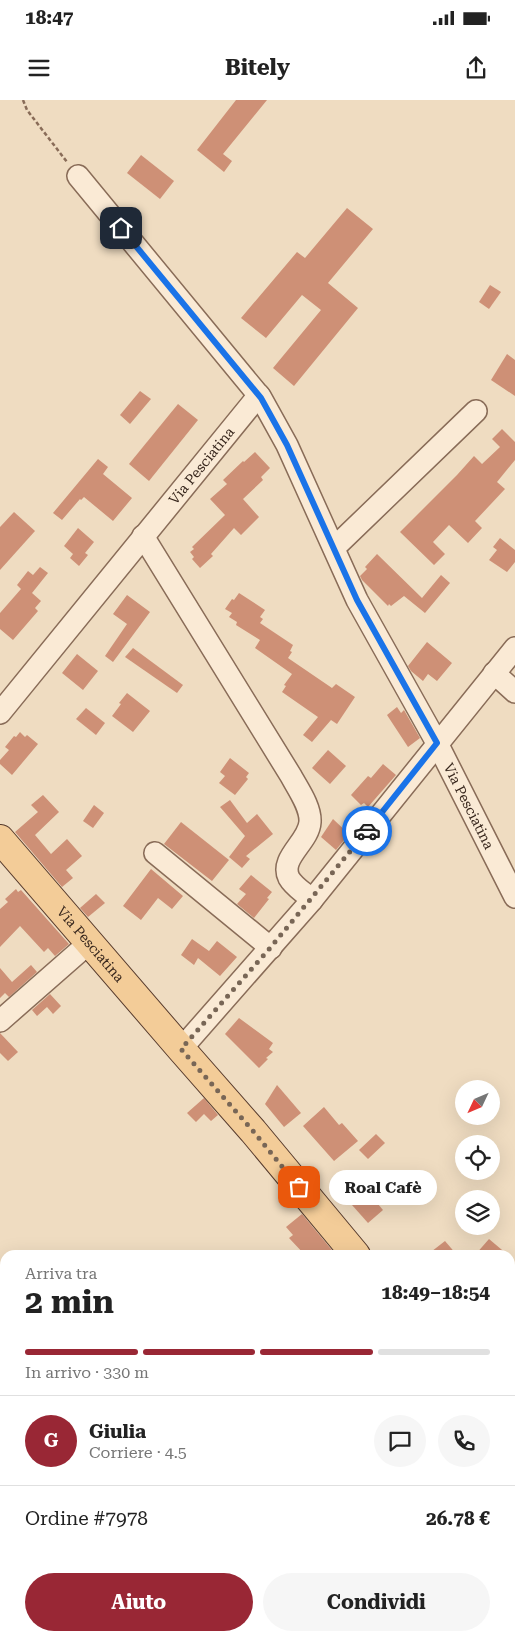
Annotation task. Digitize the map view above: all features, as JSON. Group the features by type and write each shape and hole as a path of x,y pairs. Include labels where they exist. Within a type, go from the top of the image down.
{"main road":[{"name":"Via Pesciatina","path":"0,839 253,1131 352,1250"}],"street":[{"name":"Via Pesciatina","path":"78,176 259,395 287,445 357,600 437,743 515,897"},
{"name":"Via Pesciatina","path":"0,713 259,395"},
{"path":"334,548 476,411"},
{"path":"143,536 291,776 309,811 310,822 307,834 291,857 287,867 289,877 312,900"},
{"path":"181,1049 312,900 515,648"},
{"path":"494,672 515,692"},
{"path":"155,853 270,948"},
{"path":"0,1021 89,943"}],"path":[{"path":"23,100 27,110 78,176"}],"building":[{"path":"236,100 267,100 223,154 232,161 224,172 197,150"},
{"path":"141,155 174,181 160,199 127,173"},
{"path":"347,208 373,229 328,283 358,308 294,386 273,368 321,310 302,295 266,338 241,318 297,252 305,258"},
{"path":"490,285 501,292 489,309 479,302"},
{"path":"507,354 515,360 515,396 491,380"},
{"path":"140,391 151,399 130,424 120,415"},
{"path":"178,404 198,420 149,481 129,464"},
{"path":"502,429 515,442 515,460 497,482 505,489 475,521 482,528 468,543 449,525 433,542 445,554 434,565 400,532 474,456 482,464 500,447 492,439"},
{"path":"255,452 270,468 261,477 263,480 243,499 259,517 241,535 234,528 211,554 213,556 200,568 192,559 194,557 190,552 194,549 192,547 225,515 210,499 227,484 223,480"},
{"path":"98,459 108,467 103,474 132,498 113,521 84,497 80,499 62,520 53,513"},
{"path":"14,512 35,531 0,570 0,527"},
{"path":"78,528 94,542 85,553 88,555 79,566 70,558 73,554 64,546"},
{"path":"500,538 515,550 515,562 507,572 489,560 497,550 493,547"},
{"path":"377,554 422,598 441,575 450,583 425,613 404,596 391,606 389,604 388,606 360,576 367,569 365,567"},
{"path":"40,567 48,573 32,593 41,601 35,608 38,611 13,640 0,629 0,613 21,589 17,585 28,571 33,575"},
{"path":"239,593 265,610 260,617 263,619 260,623 293,645 290,651 292,652 288,658 332,688 336,684 355,697 337,724 331,720 312,742 303,735 318,717 282,692 286,686 284,685 292,674 255,648 260,640 236,625 237,622 229,617 232,613 225,609"},
{"path":"127,595 150,612 113,662 105,656 127,624 113,614"},
{"path":"427,642 452,663 437,681 428,674 423,681 408,666"},
{"path":"133,648 183,685 177,693 125,657"},
{"path":"77,654 98,671 83,690 62,673"},
{"path":"127,693 150,711 133,732 112,716"},
{"path":"397,707 401,713 404,710 420,738 408,747 387,715"},
{"path":"86,708 105,723 96,735 76,719"},
{"path":"20,732 38,744 12,775 0,764 0,760 9,750 5,747"},
{"path":"328,750 346,766 330,784 312,768"},
{"path":"230,758 249,773 246,777 248,779 235,795 219,783 225,776 220,772"},
{"path":"383,764 396,775 368,807 364,803 361,805 351,795 368,776 371,778"},
{"path":"43,795 59,812 35,835 51,854 67,839 82,856 66,870 73,878 62,887 15,832 38,812 31,805"},
{"path":"230,800 247,823 257,814 273,834 246,856 250,859 242,868 229,857 245,836 220,807"},
{"path":"94,805 104,813 93,828 83,821"},
{"path":"333,819 349,834 336,850 321,837"},
{"path":"181,822 229,860 212,881 164,844"},
{"path":"151,869 183,896 172,909 158,898 141,920 123,906"},
{"path":"251,875 272,892 267,898 269,899 254,918 237,904 246,894 239,889"},
{"path":"16,889 18,892 21,890 69,944 55,956 48,948 44,952 20,926 0,947 0,909 8,902 5,899"},
{"path":"96,894 105,903 88,917 80,908"},
{"path":"192,939 209,951 217,941 237,957 220,976 198,958 194,965 181,955"},
{"path":"31,965 37,972 9,997 5,993 0,998 0,968 12,982"},
{"path":"50,994 61,1006 53,1014 47,1007 37,1016 32,1010"},
{"path":"239,1018 273,1043 269,1049 273,1052 259,1068 225,1034"},
{"path":"0,1033 18,1052 8,1061 0,1053"},
{"path":"277,1085 301,1113 284,1127 265,1104"},
{"path":"204,1098 218,1115 211,1121 204,1114 196,1122 187,1113"},
{"path":"324,1107 339,1125 342,1123 358,1141 334,1161 303,1126"},
{"path":"376,1134 385,1143 368,1159 359,1150"},
{"path":"367,1191 383,1210 368,1223 352,1205"},
{"path":"302,1214 332,1250 300,1250 289,1238 293,1235 286,1227"},
{"path":"489,1239 502,1250 479,1250"},
{"path":"445,1241 453,1250 433,1250"}],"way so far":[{"path":"299,1187 181,1049 312,900 367,831"}],"place":[{"name":"Roal Cafè","path":"299,1187"}],"route":[{"path":"121,228 261,398 287,445 357,600 437,743 367,831"}]}
